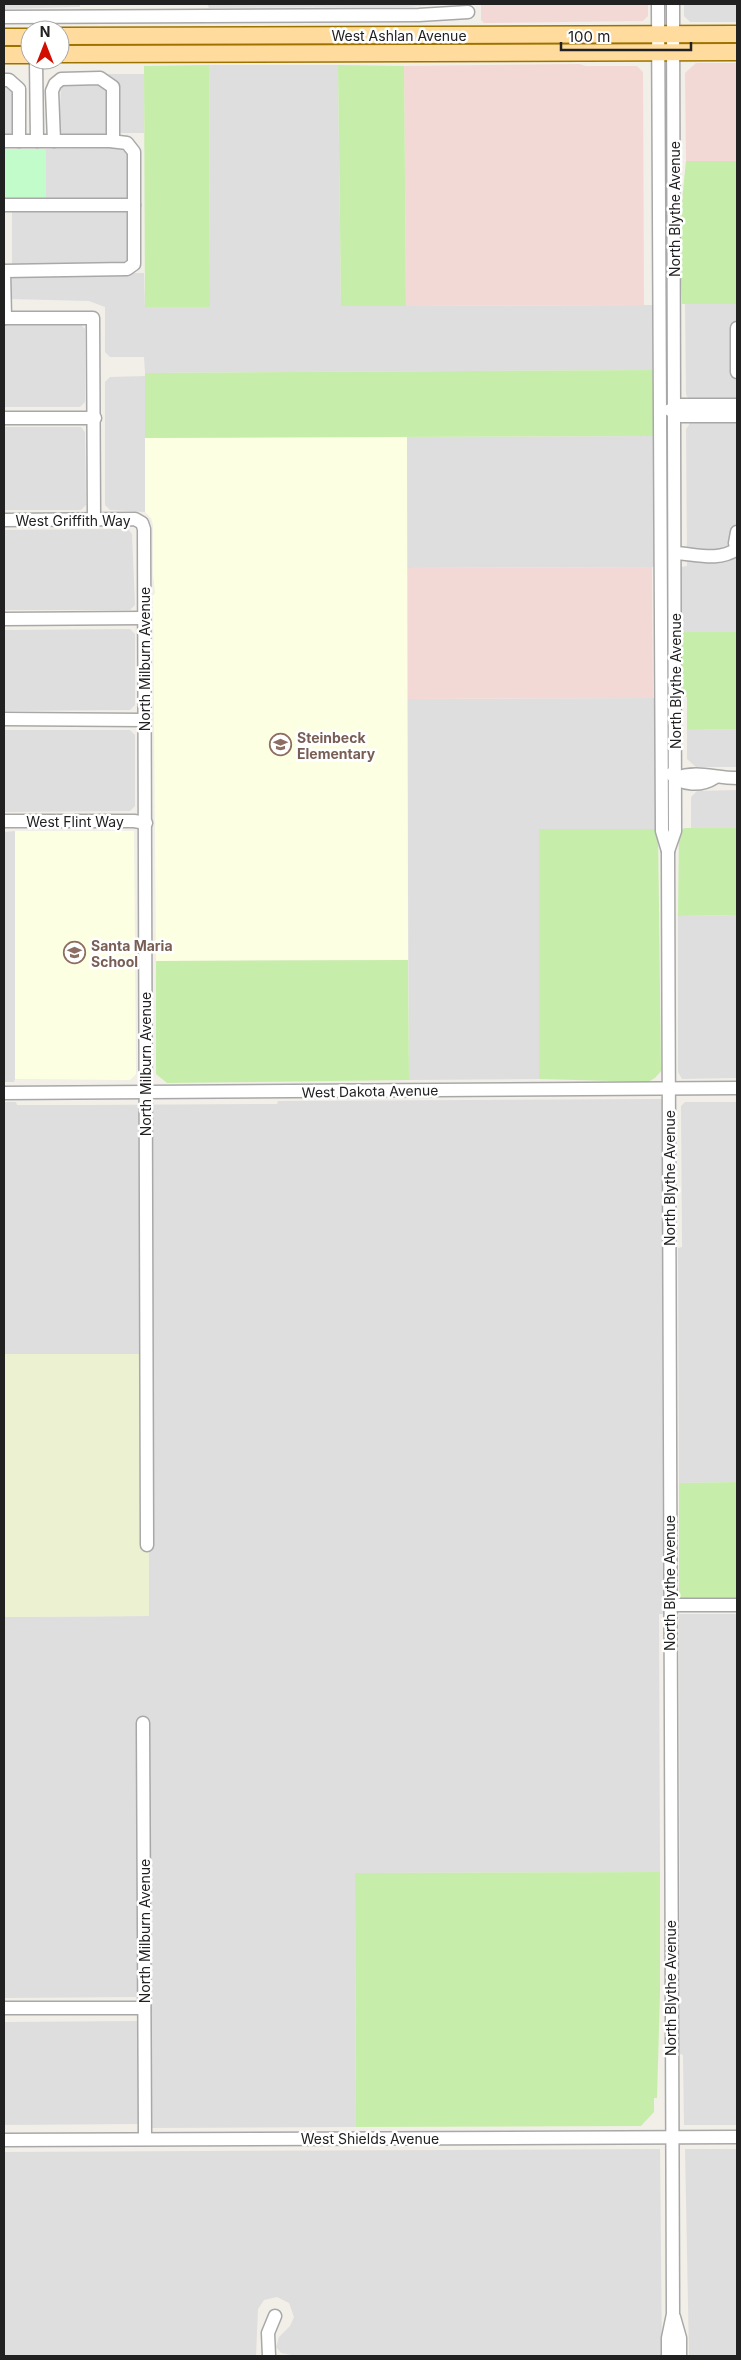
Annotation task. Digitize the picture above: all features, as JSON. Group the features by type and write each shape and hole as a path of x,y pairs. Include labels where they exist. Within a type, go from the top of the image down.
{"main road":[{"name":"West Ashlan Avenue","path":"70,36 737,34"},
{"path":"391,53 406,44 455,44 468,35"},
{"path":"4,37 20,36"},
{"name":"West Ashlan Avenue","path":"70,54 737,52"},
{"path":"4,55 20,55"}],"street":[{"name":"North Blythe Avenue","path":"658,4 666,34"},
{"name":"North Blythe Avenue","path":"668,851 675,831 675,778 661,339 666,34 673,4"},
{"path":"4,17 92,10 140,16 194,10 419,15 468,8 468,35"},
{"path":"140,16 140,54"},
{"name":"North Blythe Avenue","path":"666,52 675,410 675,553 668,584 662,698 662,831 668,851 669,1088 669,1605 673,2314 668,2338 668,2356"},
{"path":"36,70 36,141"},
{"path":"54,141 52,91 55,84 61,79 100,78 107,81 112,88 113,141"},
{"path":"4,80 9,80 19,89 19,141"},
{"path":"4,141 113,141 127,143 134,152 134,264 132,268 4,271 4,318 93,318 95,418 94,520"},
{"path":"4,205 134,205"},
{"path":"737,328 737,372"},
{"name":"North Blythe Avenue","path":"661,339 666,353 667,404 675,410"},
{"path":"675,410 710,410 737,405"},
{"path":"710,410 737,416"},
{"path":"4,418 95,418"},
{"name":"West Griffith Way","path":"4,520 135,519 142,523"},
{"name":"North Milburn Avenue","path":"142,523 146,823 144,1092 147,1545"},
{"path":"675,553 718,557 727,556 737,549 735,543 737,532"},
{"path":"4,619 144,618"},
{"name":"North Blythe Avenue","path":"662,698 666,705 667,769 675,778"},
{"path":"4,720 144,720"},
{"path":"675,778 689,773 706,773 714,778 737,778"},
{"name":"West Flint Way","path":"4,821 134,821 146,823"},
{"name":"West Dakota Avenue","path":"4,1092 737,1088"},
{"path":"669,1605 737,1605"},
{"name":"North Milburn Avenue","path":"143,1724 144,2139"},
{"path":"4,2008 144,2008"},
{"name":"West Shields Avenue","path":"4,2140 737,2136"},
{"name":"North Blythe Avenue","path":"673,2314 680,2338 680,2356"},
{"path":"269,2356 268,2333 275,2316"}],"shaded area":[{"path":"4,4 80,4 80,7 4,9"},
{"path":"207,4 449,4 408,7 209,8"},
{"path":"481,4 648,4 648,16 643,21 484,23 481,20"},
{"path":"684,4 737,4 737,22 690,22 684,16"},
{"path":"696,63 737,63 737,161 686,161 685,73"},
{"path":"579,64 586,66 637,66 643,72 644,305 406,306 404,66"},
{"path":"209,65 338,65 341,306 656,305 656,370 145,373 144,357 110,357 105,352 105,307 89,301 11,299 12,272 144,273 145,307 210,307"},
{"path":"100,74 144,74 144,133 120,133 118,131 117,96"},
{"path":"100,82 107,86 108,133 106,136 63,136 59,129 61,86 63,84"},
{"path":"4,83 16,89 13,136 4,136"},
{"path":"46,149 123,149 129,153 129,198 126,201 46,203"},
{"path":"12,211 125,211 128,213 129,260 125,264 12,265"},
{"path":"685,304 737,304 737,632 681,632 681,567 687,566 686,429 689,425 689,401 686,394"},
{"path":"4,324 80,324 85,329 85,402 80,407 4,407"},
{"path":"145,376 145,512 110,510 105,505 105,382 110,377"},
{"path":"4,427 81,427 85,432 86,505 81,510 4,510"},
{"path":"656,436 657,567 407,568 407,437"},
{"name":"Steinbeck Elementary","path":"407,437 408,960 156,961 153,596 155,593 153,525 151,518 145,512 145,438"},
{"path":"128,529 132,534 135,605 130,610 4,610 4,530"},
{"path":"652,567 653,698 407,699 407,568"},
{"path":"130,629 135,634 135,705 130,710 4,711 4,630"},
{"path":"657,698 658,829 539,829 539,1079 409,1080 407,699"},
{"path":"737,729 737,767 696,767 687,759 687,730"},
{"path":"4,730 130,730 135,735 135,806 130,811 4,812"},
{"path":"737,790 737,828 691,828 691,797 697,791"},
{"path":"15,831 15,1079 14,1082 4,1082 4,832"},
{"name":"Santa Maria School","path":"15,831 134,831 136,1074 130,1080 15,1079"},
{"path":"737,915 737,1078 682,1079 678,1072 678,916"},
{"path":"662,1099 663,1614 659,1614 660,1872 355,1873 356,2127 150,2128 138,1878 138,1997 4,1998 4,1617 149,1616 148,1354 4,1354 4,1102 16,1102 17,1105 88,1105 277,1104 278,1101"},
{"path":"685,1102 737,1102 737,1482 679,1483 678,1248 682,1247 681,1106"},
{"path":"4,1354 148,1354 149,1616 4,1617"},
{"path":"679,1614 737,1614 737,2125 684,2125 683,2055 680,2054"},
{"path":"138,2021 138,2124 4,2125 4,2022"},
{"path":"660,2149 662,2356 296,2356 281,2353 276,2347 279,2337 290,2326 294,2317 289,2303 277,2297 264,2300 258,2309 256,2356 4,2356 4,2152"},
{"path":"685,2149 737,2149 737,2356 689,2356"}],"green space":[{"path":"209,65 210,307 145,307 144,66"},
{"path":"338,65 404,66 406,306 341,306"},
{"path":"4,149 46,149 46,203 4,203"},
{"path":"686,161 737,161 737,304 682,304 679,232"},
{"path":"656,370 656,436 145,438 145,373"},
{"path":"681,632 737,632 737,729 687,730 687,697 681,695"},
{"path":"685,828 737,828 737,915 678,916 679,831"},
{"path":"539,829 658,829 661,1071 648,1082 539,1079"},
{"path":"408,960 409,1080 167,1083 156,1074 156,961"},
{"path":"737,1482 737,1598 679,1598 679,1483"},
{"path":"660,1872 660,1993 657,2098 654,2098 654,2112 641,2126 356,2127 355,1873"}],"place":[{"name":"Steinbeck Elementary","path":"281,745"},
{"name":"Santa Maria School","path":"75,953"}]}
